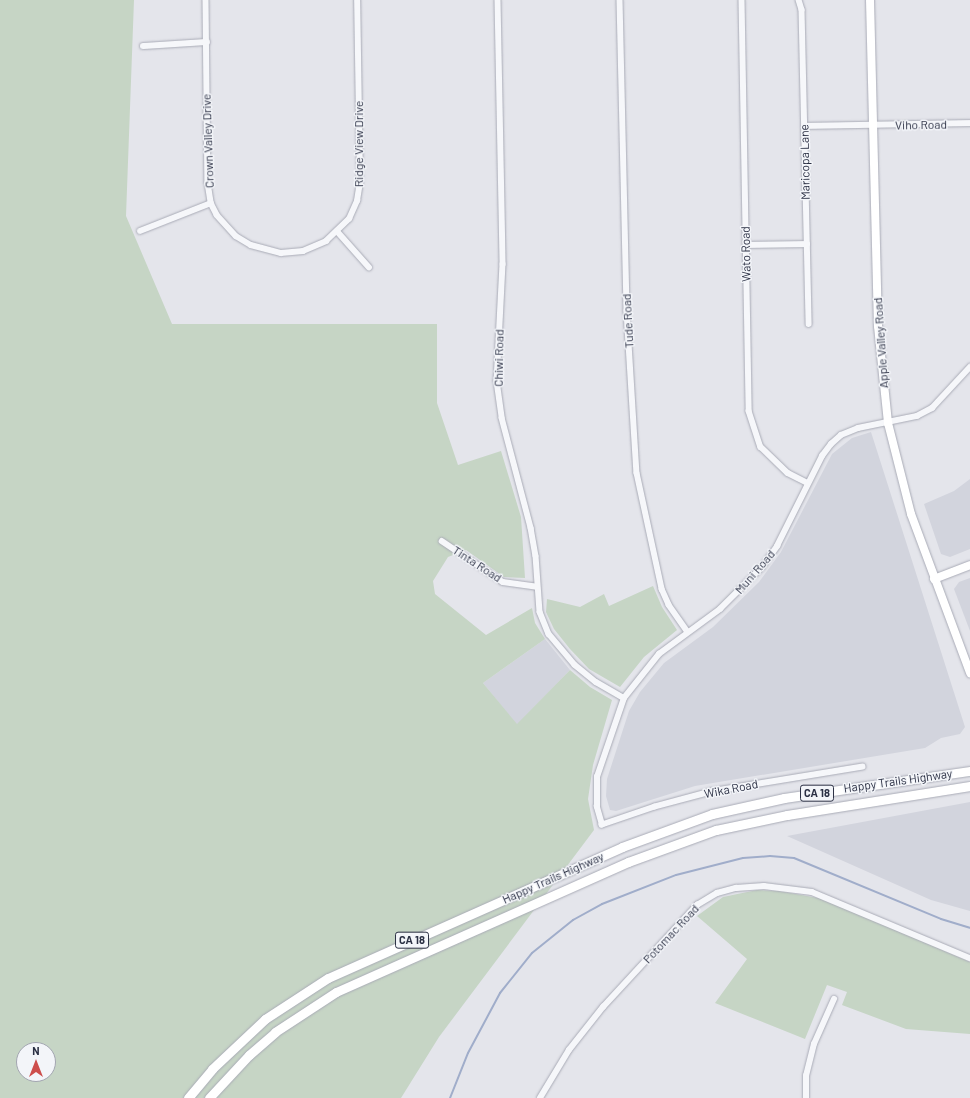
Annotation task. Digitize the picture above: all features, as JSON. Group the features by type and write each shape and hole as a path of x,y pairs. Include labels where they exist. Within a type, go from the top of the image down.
{"main road":[{"name":"Happy Trails Highway","path":"188,1098 212,1069 265,1019 328,978 622,847 712,814 777,800 970,771"},
{"name":"Happy Trails Highway","path":"208,1098 249,1055 275,1032 336,992 628,862 716,830 787,815 970,786"}],"street":[{"name":"Crown Valley Drive","path":"206,0 208,183 211,203 225,225 241,239 268,251 293,252"},
{"name":"Ridge View Drive","path":"293,252 314,247 338,232 349,219 357,201 360,182 357,0"},
{"name":"Chiwi Road","path":"498,0 503,264 497,381 502,418 532,528 536,556 537,587 540,612 549,634 561,650 596,682 624,698"},
{"name":"Tude Road","path":"620,0 627,311 637,473 662,589 669,605 688,631"},
{"name":"Wato Road","path":"742,0 749,411 753,427 761,447 788,473 808,483"},
{"name":"Maricopa Lane","path":"799,0 802,10 809,324"},
{"name":"Apple Valley Road","path":"870,0 878,326 888,423 902,482 934,579 970,673"},
{"path":"143,46 207,42"},
{"name":"Viho Road","path":"804,126 970,123"},
{"path":"140,231 211,203"},
{"path":"338,232 368,266"},
{"path":"746,245 807,244"},
{"name":"Muni Road","path":"602,825 597,807 597,777 624,698 659,654 688,631 720,609 762,567 777,546 822,456 841,435 858,428 917,416 932,408 970,367"},
{"name":"Tinta Road","path":"442,541 503,582 537,587"},
{"path":"934,579 970,565"},
{"name":"Wika Road","path":"602,825 655,807 711,792 863,767"},
{"name":"Potomac Road","path":"540,1098 569,1050 603,1007 697,905 717,893 736,888 764,886 812,892 970,958"},
{"path":"806,1098 806,1076 814,1044 834,999"}],"shaded area":[{"path":"871,432 965,727 960,734 941,738 925,748 695,786 616,811 610,810 606,796 607,779 629,711 640,692 664,663 713,627 759,582 781,552 832,454 852,438"},
{"path":"970,479 970,549 950,557 941,554 924,504 954,491"},
{"path":"970,578 970,631 954,589 959,582"},
{"path":"545,639 570,670 517,725 483,683"},
{"path":"970,802 970,911 931,900 787,836"}],"green space":[{"path":"0,0 134,0 126,216 172,324 437,324 437,403 458,465 501,451 521,517 525,578 504,577 466,550 448,557 433,581 435,594 486,635 532,608 535,623 545,639 483,683 517,724 570,670 590,687 612,700 593,765 588,799 594,830 439,1037 401,1098 0,1098"},
{"path":"653,586 662,607 677,630 644,657 620,687 589,669 554,629 546,612 547,599 580,607 604,594 609,606"},
{"path":"757,890 779,891 824,899 970,962 970,1034 906,1029 842,1005 847,992 827,985 805,1039 715,1003 747,959 697,916 723,897"}],"waterway":[{"path":"450,1098 468,1053 500,993 532,953 573,920 602,904 676,875 743,858 770,856 794,858 941,919 970,928"}]}
